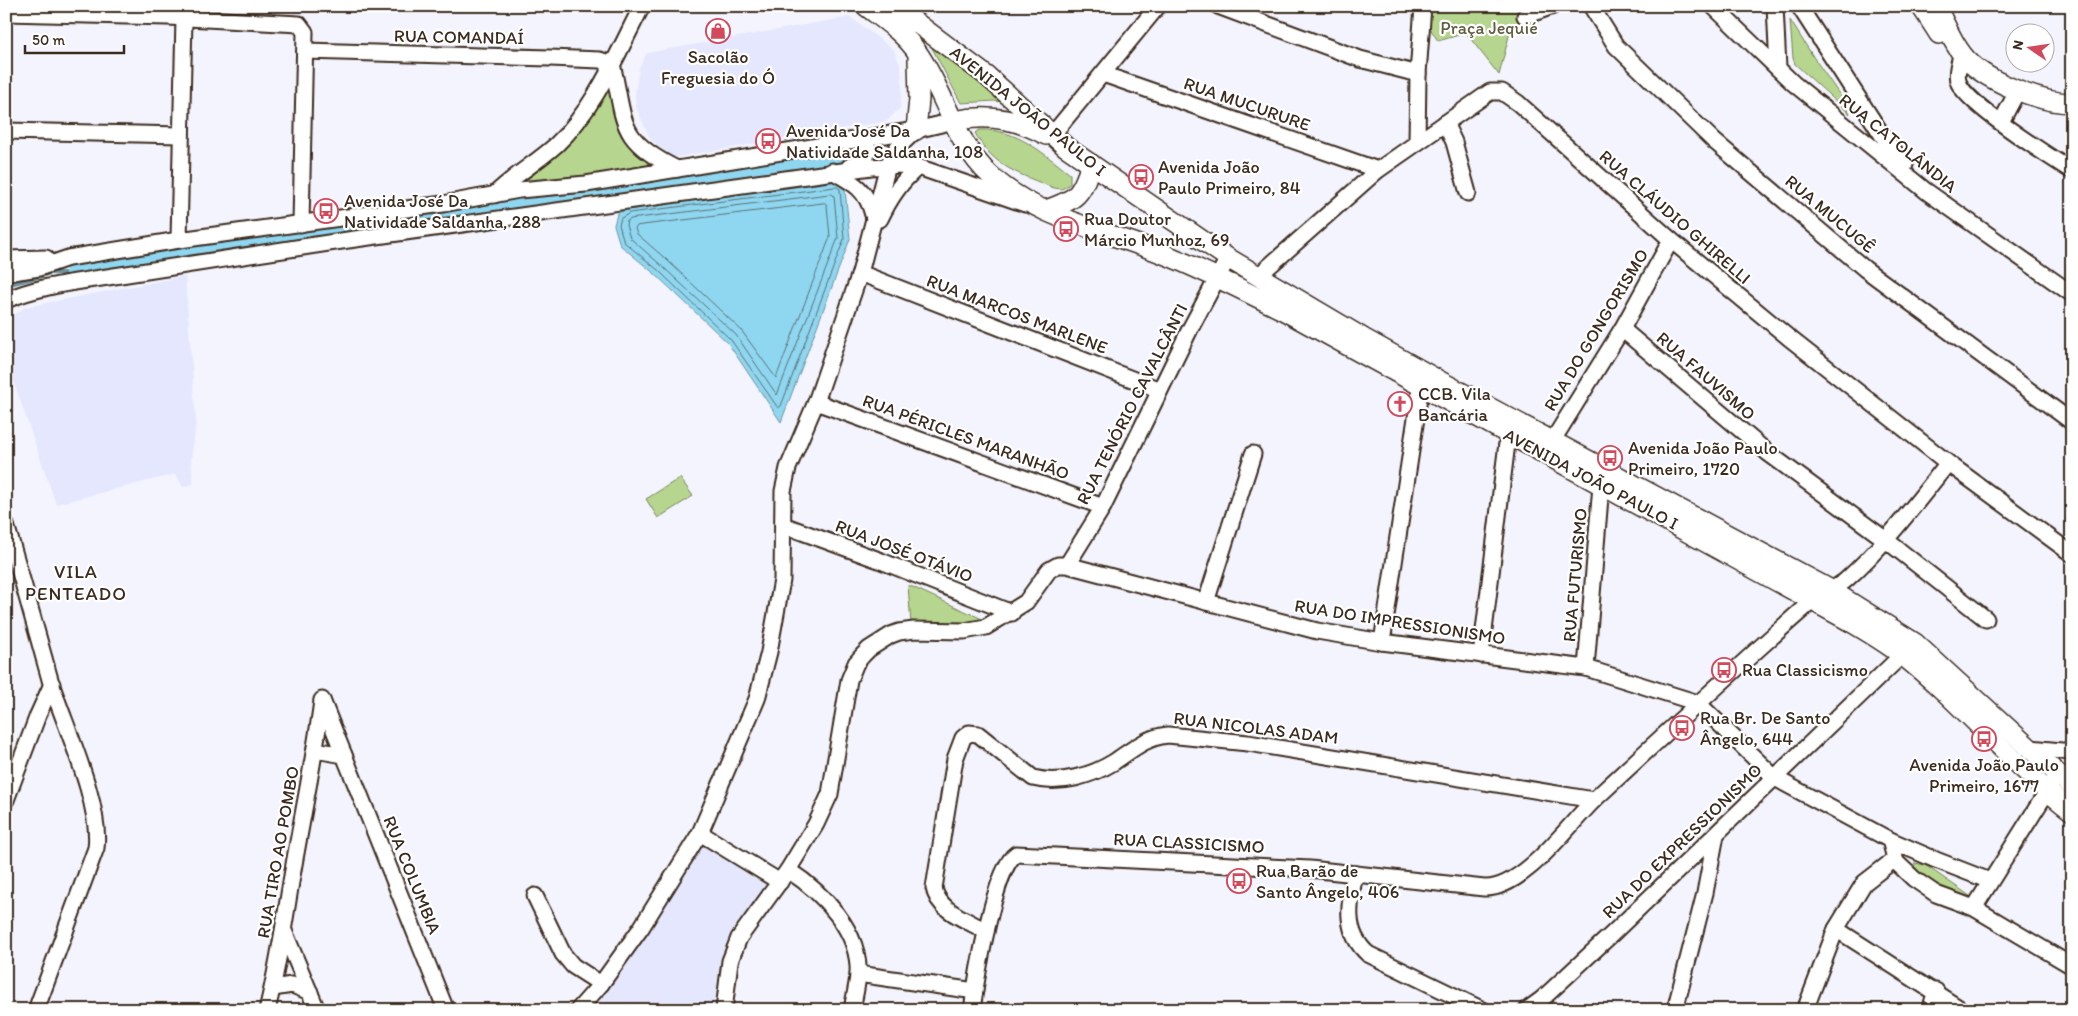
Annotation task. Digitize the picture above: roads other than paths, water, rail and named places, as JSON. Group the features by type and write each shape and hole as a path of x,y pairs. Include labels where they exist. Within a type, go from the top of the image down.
{"main road":[{"name":"AVENIDA JOÃO PAULO I","path":"866,6 904,36 918,52 962,139 974,158 990,175 1011,192 1042,209 1160,252 1216,277 1281,310 1814,600 1902,655 2046,791 2072,811"},
{"name":"AVENIDA JOÃO PAULO I","path":"894,6 987,76 1060,140 1091,164 1228,258 1379,347 1829,589 1903,634 2065,781"},
{"path":"1921,6 1944,41 1979,70 2018,90 2040,98 2072,103"},
{"path":"1936,6 1962,54"},
{"path":"916,130 920,99 918,52"},
{"path":"954,121 985,117 1003,119 1060,140"},
{"path":"1042,209 1077,197 1085,183 1091,164"},
{"path":"1902,655 1909,654 1927,662 1964,688"}],"street":[{"path":"494,195 510,179 562,139 589,105 602,86 642,6"},
{"path":"1060,140 1103,74 1158,6"},
{"path":"1218,6 1360,59 1418,74"},
{"path":"1417,142 1418,74 1423,6"},
{"path":"1525,16 1553,6"},
{"name":"RUA MUCUGÊ","path":"1591,6 1616,46 1714,141 1865,269 2072,422"},
{"name":"RUA CATOLÂNDIA","path":"1713,6 1793,83 1926,191 2072,294"},
{"path":"1775,6 1778,68"},
{"path":"1799,6 1886,141 1926,191"},
{"path":"6,13 184,18 239,13 299,24 305,32 301,224"},
{"path":"179,240 184,18"},
{"name":"RUA COMANDAÍ","path":"305,51 600,60 612,64"},
{"path":"1962,54 1959,62 1958,81 1979,107 2030,144 2072,171"},
{"path":"612,64 619,107 627,129 642,149 677,169"},
{"name":"RUA MUCURURE","path":"1103,74 1378,170"},
{"path":"2001,122 2018,90"},
{"name":"RUA CLÁUDIO GHIRELLI","path":"1258,276 1378,170 1490,92 1502,92 1518,103 1671,240 1788,338 1948,463 2072,554"},
{"path":"6,259 68,258 179,240 443,204 519,190 586,184 916,130 954,121"},
{"path":"1445,123 1454,142 1468,193"},
{"path":"578,1010 601,984 640,928 700,833 757,698 782,580 783,490 788,468 816,402 860,273 888,165 897,148 916,130"},
{"path":"6,131 181,135"},
{"path":"835,171 856,164 866,157 868,148 859,139"},
{"path":"6,300 19,294 54,286 374,236 888,165 918,167 1003,198 1042,209"},
{"path":"868,243 888,202 901,182 918,167"},
{"path":"835,171 862,190 868,198 874,218"},
{"name":"RUA DO GONGORISMO","path":"1552,440 1622,329 1671,240"},
{"path":"6,273 48,266 68,258"},
{"name":"RUA TENÓRIO CAVALCÂNTI","path":"1067,565 1103,507 1216,277 1228,258"},
{"name":"RUA MARCOS MARLENE","path":"860,273 1160,390"},
{"name":"RUA FAUVISMO","path":"1622,329 1768,453 1886,540 1986,619"},
{"path":"1382,642 1421,385"},
{"name":"RUA PÉRICLES MARANHÃO","path":"816,402 1103,507"},
{"path":"1480,655 1508,435"},
{"path":"1206,602 1252,454"},
{"name":"RUA CLASSICISMO","path":"986,931 1004,871 1010,858 1016,854 1030,853 1229,864 1355,874 1494,889 1518,877 1531,866 1594,800 1698,703 1814,600 1844,581 1886,540 1948,463"},
{"name":"RUA FUTURISMO","path":"1586,668 1601,485"},
{"path":"6,525 52,684 90,797 98,837 96,848 36,1010"},
{"name":"RUA JOSÉ OTÁVIO","path":"782,525 876,559 1012,613"},
{"path":"724,1010 728,972 733,950 743,930 784,876 816,824 830,794 849,680 856,664 869,649 899,632 980,629 994,623 1012,613 1026,602 1049,570 1058,565 1067,565"},
{"name":"RUA DO IMPRESSIONISMO","path":"1067,565 1316,632 1586,668 1698,703"},
{"name":"RUA DO EXPRESSIONISMO","path":"1527,1010 1542,999 1716,835 1902,655"},
{"path":"6,800 52,684"},
{"name":"RUA TIRO AO POMBO","path":"267,1010 284,931 322,700"},
{"name":"RUA COLUMBIA","path":"322,700 446,1010"},
{"path":"1698,703 1775,778 1890,840 1990,881"},
{"name":"RUA NICOLAS ADAM","path":"986,931 946,908 938,900 934,888 955,759 963,738 972,732 982,736 1033,778 1043,781 1061,781 1086,775 1112,764 1148,739 1168,735 1248,743 1594,800"},
{"path":"2030,748 2072,752"},
{"path":"315,750 344,755"},
{"path":"1974,908 2046,791 2065,781"},
{"path":"700,833 784,876 806,881 824,899 845,927 856,953 858,974 852,1010"},
{"path":"1675,1010 1705,893 1716,835"},
{"path":"1890,840 1895,859 1906,873 1936,894 1974,908 2072,966"},
{"path":"1805,1010 1836,929 1864,884 1895,859"},
{"path":"1355,874 1348,911 1354,936 1361,948 1368,954 1483,1010"},
{"path":"535,896 563,954 573,966 601,984"},
{"path":"1836,929 1936,991 1962,1010"},
{"path":"284,931 316,1010"},
{"path":"972,1010 986,931"},
{"path":"858,974 975,991"},
{"path":"273,988 292,985 310,992"},
{"path":"1930,1010 1936,991"}],"water":[{"path":"844,180 850,239 781,422 728,343 655,274 620,245 614,225 617,214 628,208"}],"waterway":[{"path":"72,273 355,224 847,154"},
{"path":"6,285 50,273 72,273"}],"place":[{"name":"Sacolão Freguesia do Ó","path":"718,31"},
{"name":"Avenida José Da Natividade Saldanha, 108","path":"768,141"},
{"name":"Avenida João Paulo Primeiro, 84","path":"1141,177"},
{"name":"Avenida José Da Natividade Saldanha, 288","path":"326,211"},
{"name":"Rua Doutor Márcio Munhoz, 69","path":"1066,229"},
{"name":"CCB. Vila Bancária","path":"1400,404"},
{"name":"Avenida João Paulo Primeiro, 1720","path":"1610,458"},
{"name":"Rua Classicismo","path":"1724,670"},
{"name":"Rua Br. De Santo Ângelo, 644","path":"1682,728"},
{"name":"Avenida João Paulo Primeiro, 1677","path":"1984,739"},
{"name":"Rua Barão de Santo Ângelo, 406","path":"1239,881"}],"district":[{"name":"VILA PENTEADO","path":"76,582"}],"park label":[{"name":"Praça Jequié","path":"1489,28"}]}
